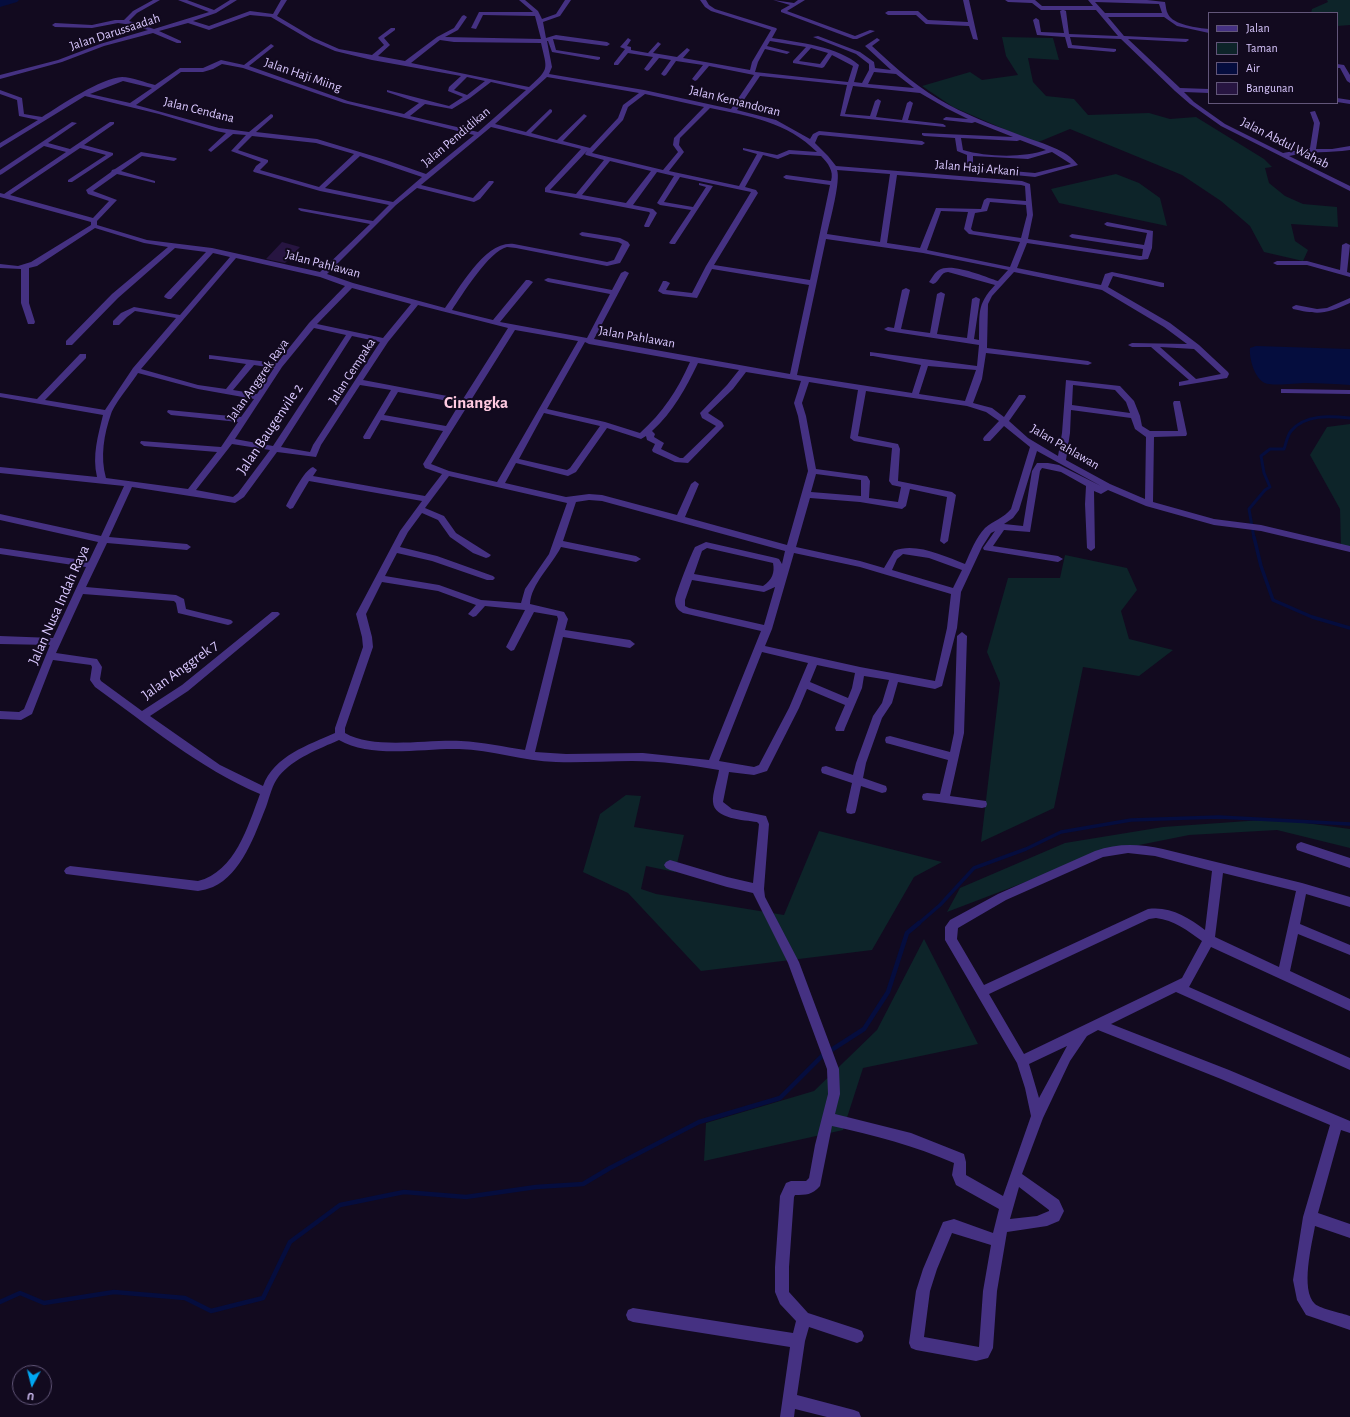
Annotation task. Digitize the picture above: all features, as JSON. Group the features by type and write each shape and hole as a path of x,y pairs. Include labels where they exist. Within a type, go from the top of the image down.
{"street":[{"path":"125,22 136,12 157,0"},
{"path":"181,0 214,12"},
{"name":"Jalan Darussaadah","path":"0,76 60,61 102,45 188,21 214,12 234,0"},
{"path":"274,16 284,0"},
{"path":"522,0 536,13 545,40 549,67 546,75"},
{"path":"539,23 558,15 568,0"},
{"path":"703,0 707,6 713,10 771,28 774,31 755,62 755,73 733,111"},
{"path":"776,0 792,4"},
{"path":"802,0 792,4 783,11 814,21 855,38 872,31"},
{"path":"966,0 976,39"},
{"path":"1008,0 1033,1 1041,8 1097,8"},
{"path":"1091,0 1160,2 1163,3 1165,16 1170,21 1208,31"},
{"name":"Jalan Abdul Wahab","path":"1091,0 1123,38 1177,90 1220,123 1350,189"},
{"path":"1063,11 1067,35 1072,48 1114,50"},
{"path":"188,21 209,28 250,13 274,16 323,44 337,50 530,89"},
{"path":"474,28 481,13 549,13 558,15"},
{"path":"888,13 918,13 926,22 971,24"},
{"path":"1104,15 1165,16"},
{"path":"407,63 439,38 456,29 464,17"},
{"path":"1036,20 1038,33 1186,40"},
{"path":"54,25 85,27 100,26 113,21 125,22 152,30 179,42"},
{"path":"372,58 387,45 381,38 392,29"},
{"path":"480,31 479,38 545,40 554,51 598,58"},
{"path":"439,38 454,40 545,40 556,37 607,44"},
{"path":"816,37 858,53 872,62 872,70 864,85"},
{"path":"769,39 831,53 856,65 842,115 943,126"},
{"path":"616,64 629,48 623,47 628,40"},
{"path":"877,40 869,45 872,49 898,72 923,91 948,107 1023,140 1052,150 1065,157 1075,165 1035,175 976,170 970,167 970,154"},
{"path":"650,54 658,44"},
{"path":"246,67 271,46"},
{"path":"764,47 787,52"},
{"path":"809,47 795,62 821,67 831,53"},
{"path":"858,53 872,49"},
{"path":"664,74 677,58 687,50"},
{"path":"627,51 677,58 755,73 923,91"},
{"path":"647,69 657,56"},
{"name":"Jalan Haji Miing","path":"130,106 182,70 203,70 225,62 246,67 346,102 478,134"},
{"path":"695,79 707,64"},
{"path":"1339,66 1350,66"},
{"path":"1339,66 1350,81"},
{"path":"872,70 898,72"},
{"path":"466,75 451,91 468,97"},
{"name":"Jalan Pendidikan","path":"322,275 394,204 490,125 546,75"},
{"name":"Jalan Kemandoran","path":"546,75 644,92 774,121 811,144 830,162 834,168"},
{"path":"0,146 84,94 114,81 122,79 157,87"},
{"path":"389,91 424,102 450,108 468,97 490,80"},
{"path":"1177,90 1208,91"},
{"path":"0,92 20,99 21,115 42,119"},
{"path":"644,92 625,106 621,119 588,149 547,189 547,191 651,210 654,213 647,226"},
{"name":"Jalan Cendana","path":"84,94 231,132 306,139 384,161 427,177"},
{"path":"1338,100 1350,102"},
{"path":"872,119 878,101"},
{"path":"406,116 424,102"},
{"path":"904,122 910,103"},
{"path":"665,172 681,152 676,145 677,138 708,106"},
{"path":"943,136 943,126 948,107"},
{"path":"527,134 550,110"},
{"path":"1313,150 1317,123 1314,112"},
{"path":"271,116 250,134 234,151 266,161 258,167 256,171 320,189 394,204"},
{"path":"559,141 584,116"},
{"path":"946,119 980,121"},
{"path":"0,173 74,123"},
{"path":"5,194 80,146 112,123"},
{"path":"490,125 588,149"},
{"path":"211,150 231,132"},
{"path":"811,144 815,135 820,133 922,143"},
{"path":"924,134 1023,140"},
{"path":"958,137 960,151 970,154 1022,157 1052,150"},
{"path":"43,144 70,151"},
{"path":"70,181 111,154 80,146"},
{"path":"1282,154 1313,150 1332,151 1350,148"},
{"path":"588,149 589,154 665,172 676,177 710,186 673,243"},
{"path":"745,150 780,157 789,152 822,154"},
{"path":"741,188 760,153"},
{"path":"0,266 25,267 42,260 94,224 114,200 90,193 89,190 114,171 143,154 174,159"},
{"path":"320,189 358,154"},
{"path":"577,197 608,159"},
{"path":"793,377 835,184 836,175 834,168"},
{"name":"Jalan Haji Arkani","path":"834,168 1028,185 1030,215 1024,241 1013,269 989,295 984,304 983,347 978,379 968,404"},
{"path":"628,206 655,170"},
{"path":"114,171 153,182"},
{"path":"883,245 894,173"},
{"path":"666,283 663,292 694,296 710,266 755,192 741,188 676,177"},
{"path":"676,177 660,203 694,209"},
{"path":"786,177 835,184"},
{"path":"416,186 474,200 478,198 491,182"},
{"name":"Jalan Pahlawan","path":"0,189 5,194 146,242 212,250 322,275 350,285 447,312 513,327 744,369 968,404 988,410 1004,421 1024,440 1061,462 1107,486 1149,504 1214,522 1262,528 1350,549"},
{"path":"923,251 938,209 972,211 985,210 987,200 1030,203"},
{"path":"300,209 374,223"},
{"path":"972,211 967,229 969,232 1140,258 1145,257 1151,232 1107,224"},
{"path":"447,312 487,258 502,246 516,246 611,264 617,261 626,245 626,243 620,240 582,234"},
{"path":"823,236 923,251 1104,288 1167,325 1196,347 1225,374 1224,376 1182,384"},
{"path":"1072,236 1148,248"},
{"path":"69,343 115,296 174,245"},
{"path":"1277,264 1307,263 1346,274 1346,245"},
{"path":"168,297 212,250"},
{"path":"102,480 98,464 99,448 107,413 136,370 235,255"},
{"path":"710,266 813,283"},
{"path":"25,267 25,303 31,322"},
{"path":"933,282 943,270 946,270 964,273 1000,284"},
{"path":"500,484 542,410 615,293 625,273"},
{"path":"1104,288 1108,276 1112,274 1161,286"},
{"path":"548,280 615,293"},
{"path":"495,323 529,282"},
{"name":"Jalan Anggrek Raya","path":"190,492 230,441 279,366 312,325 350,285"},
{"path":"906,290 892,330 970,342 983,347 1088,363"},
{"path":"933,336 941,294"},
{"path":"970,342 976,299"},
{"path":"1296,307 1317,311 1328,310 1350,300"},
{"name":"Jalan Cempaka","path":"275,449 313,455 317,445 385,341 416,303"},
{"path":"116,323 130,310 134,309 181,317"},
{"path":"312,325 385,341"},
{"path":"513,327 467,402 429,459 427,464 434,469 566,500 589,497 602,498 791,549 860,564 956,592"},
{"name":"Jalan Baugenvile 2","path":"190,492 235,500 242,495 275,449 350,334"},
{"path":"1132,345 1153,344 1196,347"},
{"path":"1153,344 1194,381"},
{"path":"873,354 925,363 974,368"},
{"path":"39,401 83,356"},
{"path":"212,357 279,366"},
{"path":"542,410 605,425 641,436 654,425 669,408 696,360"},
{"path":"228,392 250,363"},
{"path":"915,395 925,363"},
{"path":"646,431 651,434 650,438 660,442 656,450 678,460 685,461 720,426 705,416 704,413 730,387 744,369"},
{"path":"136,370 198,387 258,397"},
{"path":"712,766 767,629 807,495 812,471 802,416 798,403 806,379"},
{"path":"359,382 395,390 467,402"},
{"path":"1061,462 1066,432 1070,382 1115,387 1130,401 1136,416 1138,427 1148,434 1183,434 1177,403"},
{"path":"862,388 854,438 895,446 893,482 952,495 944,541"},
{"path":"367,437 395,390"},
{"path":"1284,391 1350,392"},
{"path":"0,395 107,413"},
{"path":"987,439 1004,421 1022,397"},
{"path":"1068,407 1136,416"},
{"path":"171,412 243,420"},
{"path":"380,417 448,430"},
{"path":"513,460 568,473 572,472 605,425"},
{"path":"1148,434 1150,437 1149,504"},
{"path":"230,441 275,449"},
{"path":"144,443 223,450"},
{"path":"759,648 860,671 935,685 939,682 949,640 956,592 978,546 988,531 1015,510 1034,446"},
{"path":"1058,559 987,548 1002,527 1027,530 1036,471 1040,465 1048,464 1101,491 1107,486"},
{"path":"0,470 102,480 129,485 190,492"},
{"path":"290,506 313,470"},
{"path":"812,471 864,478 866,481 865,500"},
{"path":"448,473 419,509 404,531 361,614 360,620 369,638 368,647 340,728 340,735 344,739 353,743 376,746 450,744 555,758 656,758 754,771 763,768 794,708 814,661"},
{"path":"307,478 427,499"},
{"path":"680,519 695,484"},
{"name":"Jalan Nusa Indah Raya","path":"0,715 21,716 28,711 56,642 129,485"},
{"path":"807,495 865,500 902,506 906,486"},
{"path":"1090,486 1089,512 1091,548"},
{"path":"528,607 525,603 532,585 559,543 573,500"},
{"path":"419,509 441,518 453,535 476,551 486,555"},
{"path":"0,518 104,540 187,547"},
{"path":"559,543 636,559"},
{"path":"688,576 764,589 774,584 778,563 774,560 706,545 698,548 688,576 680,600 681,607 686,611 767,629"},
{"path":"394,549 434,558 490,578"},
{"path":"0,550 92,565"},
{"path":"887,572 897,553 902,550 920,553 967,569"},
{"path":"379,578 439,588 477,603 528,607 561,614 563,619 529,755"},
{"path":"80,590 176,598 181,601 181,611 228,622"},
{"path":"473,614 483,603"},
{"path":"511,647 528,607"},
{"name":"Jalan Anggrek 7","path":"50,656 94,662 97,667 95,680 98,684 141,715 185,688 274,614"},
{"path":"559,633 630,644"},
{"path":"944,799 959,733 962,639 949,640"},
{"path":"0,640 56,642"},
{"path":"840,728 857,688 860,671"},
{"path":"851,810 861,763 878,716 882,712 890,694 894,678"},
{"path":"804,683 850,702"},
{"path":"141,715 206,763 237,780 265,792"},
{"path":"70,871 198,886 211,882 224,873 235,860 245,841 265,792 275,774 290,759 340,735"},
{"path":"890,740 953,757"},
{"path":"725,767 718,802 720,808 762,819 764,824 758,889 760,897 793,962 830,1060 835,1080 834,1094 829,1119 821,1145 815,1181 809,1188 791,1188 787,1196 782,1267 782,1292 785,1299 804,1319 857,1336"},
{"path":"826,770 882,789"},
{"path":"927,797 982,804"},
{"path":"1302,847 1350,863"},
{"path":"1037,1116 1031,1088 1022,1061 951,940 951,927 954,924 1002,897 1110,850 1122,848 1142,850 1218,867 1302,888 1350,902"},
{"path":"670,865 727,882 758,889"},
{"path":"1022,1061 1186,982 1191,976 1209,940 1218,867"},
{"path":"1283,975 1302,888"},
{"path":"982,991 1156,911 1162,912 1191,926 1209,940 1350,1005"},
{"path":"1294,927 1350,950"},
{"path":"1177,987 1350,1064"},
{"path":"1099,1025 1224,1074 1350,1127"},
{"path":"998,1241 954,1226 948,1227 930,1269 923,1291 916,1343 976,1354 983,1353 986,1348 990,1291 998,1241 1015,1177 1037,1116 1071,1047 1083,1032"},
{"path":"829,1119 879,1129 919,1142 959,1159 961,1163 958,1174 961,1180 1007,1206"},
{"path":"1337,1122 1310,1217 1300,1280 1304,1300 1311,1310 1350,1323"},
{"path":"1001,1226 1033,1224 1054,1216 1057,1212 1054,1205 1015,1177"},
{"path":"1310,1217 1350,1231"},
{"path":"633,1315 798,1341"},
{"path":"788,1417 798,1341 804,1319"},
{"path":"790,1400 854,1417"}],"green space":[{"path":"1327,0 1350,0 1350,25 1338,26 1338,12 1311,12 1312,9 1328,2"},
{"path":"1002,37 1053,38 1059,60 1028,58 1033,82 1046,96 1074,99 1088,115 1149,113 1170,119 1196,117 1264,159 1272,167 1265,168 1269,183 1285,196 1303,204 1337,207 1338,227 1291,224 1295,241 1308,250 1303,261 1264,252 1250,226 1221,201 1182,175 1070,129 1036,143 953,107 922,86 970,72 982,80 1018,75 1006,56"},
{"path":"1116,174 1139,183 1160,198 1167,226 1059,203 1051,189"},
{"path":"1350,424 1350,548 1341,546 1340,509 1310,455 1327,427"},
{"path":"1065,555 1127,568 1137,590 1121,611 1129,639 1173,650 1139,676 1083,667 1054,808 981,842 1000,683 987,652 1008,578 1060,578"},
{"path":"626,795 641,796 634,827 684,835 675,872 646,866 641,889 656,894 784,915 819,831 942,862 914,877 872,950 701,971 628,893 583,872 600,814"},
{"path":"1276,819 1350,829 1350,848 1277,830 1189,835 1104,852 947,912 960,888 1065,843 1163,827"},
{"path":"924,939 978,1044 863,1068 843,1130 704,1161 706,1123 814,1091 877,1030"}],"water":[{"path":"1256,346 1350,349 1350,385 1302,383 1277,385 1263,382 1257,376 1251,362 1250,348"}],"building":[{"path":"282,242 300,247 285,263 266,259"}],"waterway":[{"path":"0,4 13,0"},
{"path":"1254,538 1249,509 1265,490 1270,487 1264,473 1261,456 1270,449 1284,449 1291,431 1303,422 1318,417 1350,418"},
{"path":"1254,537 1261,566 1273,600 1312,617 1350,628"},
{"path":"918,924 940,905 974,868 1026,849 1061,832 1131,820 1219,817 1350,824"},
{"path":"0,1302 20,1293 44,1303 114,1292 185,1298 211,1311 263,1298 290,1242 340,1205 404,1192 466,1197 536,1187 583,1184 610,1168 699,1122 780,1098 822,1056 864,1029 888,992 907,933 919,923"}],"district":[{"name":"Cinangka","path":"476,403"}]}
